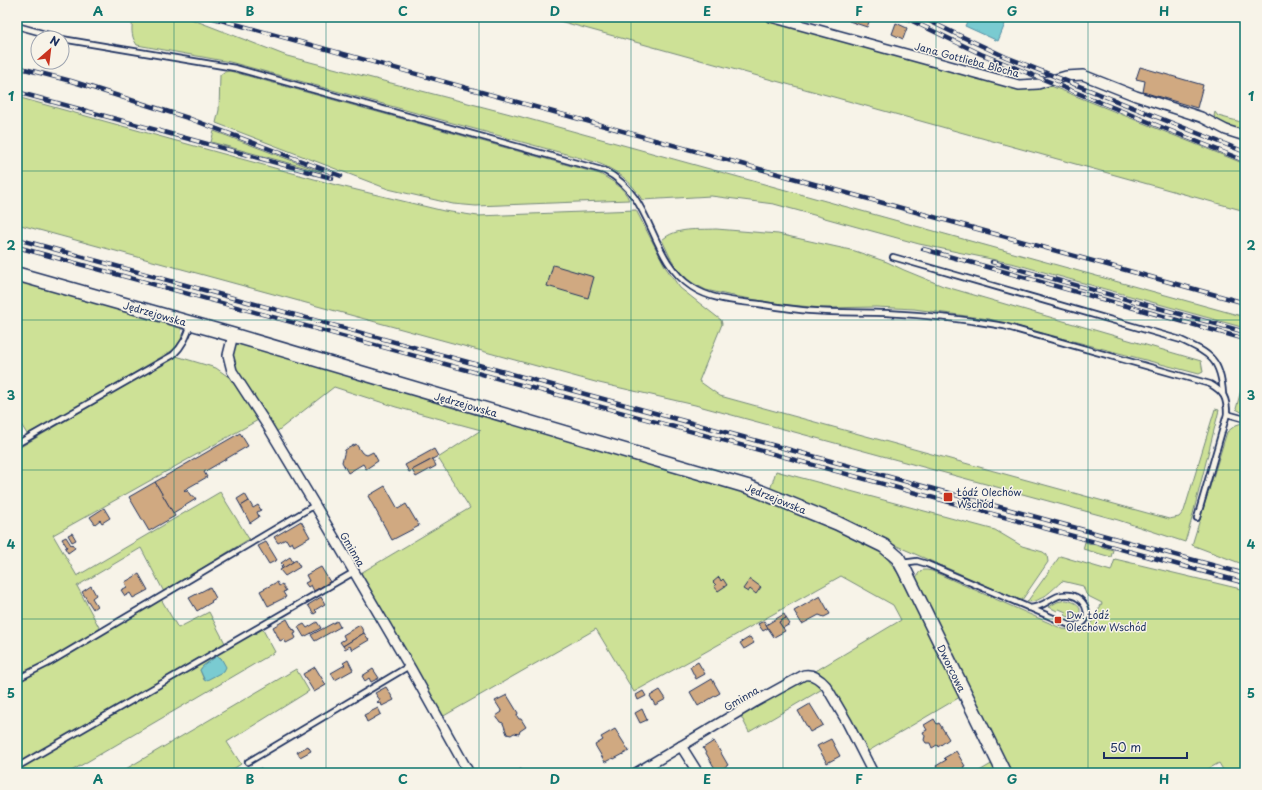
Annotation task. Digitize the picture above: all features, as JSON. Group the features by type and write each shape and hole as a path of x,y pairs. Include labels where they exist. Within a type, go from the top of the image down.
{"street":[{"name":"Jana Gottlieba Blocha","path":"771,17 1019,84 1038,84 1066,76 1083,76 1136,96 1201,117 1226,130 1245,136"},
{"name":"Jędrzejowska","path":"17,274 233,335 749,487 837,523 878,543 894,553 901,563"},
{"name":"Gminna","path":"233,335 228,355 232,371 267,425 315,505 409,666 469,773"},
{"name":"Dworcowa","path":"901,563 1004,773"},
{"name":"Gminna","path":"636,773 755,702 808,674 814,676 826,686 847,722 873,773"},
{"path":"681,746 698,773"}],"lane":[{"path":"17,26 32,30"},
{"path":"70,40 236,68 605,170 625,185 640,205 666,260 675,272 692,288 707,295 736,301 813,311 887,314 976,321 1004,326 1201,381 1218,388 1223,394"},
{"path":"893,257 1181,340 1200,349 1210,357 1219,368 1222,378 1223,394 1227,406 1227,414 1197,518"},
{"path":"17,444 173,354 179,349 186,339 191,324"},
{"path":"1227,414 1245,419"},
{"path":"17,679 47,664 315,505"},
{"path":"901,563 917,561 927,564 1029,608 1072,626 1083,624 1087,614 1087,609 1083,602 1071,595 1059,595 1039,606 1029,608"},
{"path":"17,767 354,572"},
{"path":"248,762 409,666"}],"green space":[{"path":"133,17 186,17 287,56 518,116 1245,317 1245,328 1015,264 919,244 774,204 711,196 642,200 628,181 622,176 595,162 230,62 137,45 132,35"},
{"path":"545,17 762,17 1034,89 1051,86 1245,164 1245,211"},
{"path":"230,71 600,174 621,188 629,200 476,206 453,204 388,189 216,123 219,110 220,75 224,72"},
{"path":"17,97 336,185 444,211 478,216 636,210 666,268 680,288 721,320 722,324 699,381 720,396 1169,519 1179,517 1184,511 1215,409 1219,410 1185,542 1118,520 695,405 599,383 17,224"},
{"path":"1215,112 1218,116 1245,123 1245,133 1220,124 1214,116"},
{"path":"214,131 322,172 211,142"},
{"path":"716,229 778,234 855,251 887,262 943,286 1201,361 1203,372 1199,374 989,319 914,309 876,307 822,308 780,304 706,290 689,281 681,274 670,257 662,240 680,231"},
{"path":"17,279 181,327 182,339 173,350 65,414 27,434 17,418"},
{"path":"236,344 241,344 495,419 744,490 868,543 884,554 898,573 960,697 865,753 834,691 826,679 814,672 901,620 893,605 841,576 634,692 596,629 442,717 359,574 470,508 438,458 481,430 396,407 334,387 275,433 235,369 232,352"},
{"path":"176,356 216,368 230,378 260,419 53,535 77,576 220,492 249,539 164,592 141,548 77,586 100,629 47,661 17,675 17,449"},
{"path":"1245,375 1245,414 1236,409"},
{"path":"1242,423 1245,424 1245,565 1192,545 1227,432 1236,425"},
{"path":"776,471 995,530 1022,546 1043,552 1047,555 1048,562 1022,600 1017,599 770,490"},
{"path":"1085,542 1113,550 1111,557 1083,549"},
{"path":"1060,556 1111,571 1115,559 1245,590 1245,773 1225,773 1219,763 1201,773 1008,773 916,578 922,570 932,571 1063,629 1084,631 1093,621 1102,603 1088,596 1083,586 1062,581 1042,598 1032,602 1027,602"},
{"path":"161,599 178,628 209,612 225,643 17,764 17,681 41,670"},
{"path":"1066,600 1079,606 1079,615 1077,613 1072,618 1064,615 1066,612 1059,609 1057,611 1049,607 1057,602"},
{"path":"262,628 275,652 68,773 17,773 17,770","holes":["217,657 221,658 222,661 204,680 200,670 203,666"]},
{"path":"296,669 309,691 227,742 241,764 227,773 119,773"},
{"path":"806,679 812,679 824,688 749,732 740,714"},
{"path":"993,763 998,773 976,773"}],"water":[{"path":"969,17 989,17 1005,24 998,41 965,26"},
{"path":"217,656 221,658 226,667 224,671 205,681 200,670"}],"building":[{"path":"851,17 871,17 867,27 849,21"},
{"path":"896,23 907,28 903,39 892,34"},
{"path":"1140,67 1203,85 1197,108 1143,92 1145,81 1136,79"},
{"path":"553,265 594,277 588,298 547,286"},
{"path":"240,433 248,446 204,472 207,477 184,490 187,490 191,496 194,496 196,499 173,513 155,482"},
{"path":"356,444 362,453 367,455 373,452 378,461 366,469 363,464 348,473 342,462 345,450"},
{"path":"434,449 438,456 409,472 405,465"},
{"path":"433,459 436,466 416,477 412,470"},
{"path":"155,482 175,516 149,531 129,497"},
{"path":"385,486 398,509 406,504 419,526 392,540 368,496"},
{"path":"245,494 249,501 241,506 237,499"},
{"path":"249,501 253,508 258,505 261,510 257,512 259,517 250,523 241,506"},
{"path":"104,508 110,518 102,523 100,520 95,524 90,517"},
{"path":"301,521 310,537 294,546 292,542 289,544 286,539 278,543 274,537"},
{"path":"72,533 76,540 72,542 68,535"},
{"path":"66,537 75,548 68,553 65,548 67,547 62,539"},
{"path":"266,542 277,560 269,564 258,546"},
{"path":"290,557 293,562 282,569 281,566 283,565 281,563"},
{"path":"296,560 300,567 285,576 280,570"},
{"path":"321,567 330,582 314,591 311,585 308,587 305,583 309,581 306,575"},
{"path":"139,574 148,590 133,598 130,593 125,596 121,590 127,587 125,582"},
{"path":"719,577 721,581 723,579 727,585 718,591 713,582"},
{"path":"750,579 761,587 756,594 750,589 748,592 743,589"},
{"path":"277,582 279,586 282,584 286,591 283,592 286,597 268,606 260,591"},
{"path":"91,586 96,595 92,598 97,606 93,609 82,592"},
{"path":"210,587 216,598 197,611 189,598"},
{"path":"820,596 830,614 824,617 819,615 802,624 794,611"},
{"path":"321,597 325,604 315,610 317,612 314,614 308,605"},
{"path":"784,614 786,618 779,622 785,631 774,637 766,625"},
{"path":"786,618 790,624 783,628 779,622"},
{"path":"287,619 296,633 294,634 296,638 286,643 284,639 280,641 273,627"},
{"path":"337,621 340,627 315,641 311,635"},
{"path":"764,621 768,628 763,631 758,624"},
{"path":"317,622 321,628 304,637 298,627 304,624 307,628"},
{"path":"360,625 364,633 343,646 340,642 345,639 343,635"},
{"path":"364,633 369,640 352,650 350,646 345,649 343,646"},
{"path":"750,637 754,643 744,649 740,643"},
{"path":"348,660 353,670 335,680 331,673 345,665 343,663"},
{"path":"698,662 705,674 696,679 690,667"},
{"path":"315,667 326,685 314,692 303,674"},
{"path":"373,669 379,678 371,682 369,678 365,681 362,676"},
{"path":"712,679 720,693 698,706 690,692"},
{"path":"386,687 394,700 382,706 381,703 379,704 377,702 380,700 375,693"},
{"path":"660,690 666,699 655,705 650,696"},
{"path":"643,691 646,696 638,700 636,695"},
{"path":"507,695 518,713 517,716 526,727 520,731 519,734 507,734 503,723 500,722 496,716 502,712 495,701"},
{"path":"810,704 823,725 810,732 798,711"},
{"path":"378,708 381,714 367,722 364,715"},
{"path":"642,709 647,720 640,723 635,713"},
{"path":"934,719 937,724 939,723 949,739 938,747 937,745 932,748 930,743 926,743 924,740 925,736 923,732 927,730 924,725"},
{"path":"615,729 629,751 605,762 595,745 603,740 601,737"},
{"path":"831,739 840,756 827,763 817,746"},
{"path":"714,741 728,765 717,772 703,748"},
{"path":"308,746 311,751 300,757 297,752"},
{"path":"956,751 965,766 963,767 965,771 962,773 940,773 936,766 946,760 944,758"},
{"path":"261,768 263,772 253,772"},
{"path":"521,769 523,773 514,773"},
{"path":"663,769 665,773 656,773"}],"railway":[{"path":"210,17 1245,303"},
{"path":"904,17 981,54 1245,161"},
{"path":"921,17 1006,57 1245,152"},
{"path":"17,67 71,81 188,118 341,176"},
{"path":"17,92 332,178"},
{"path":"17,239 1245,574"},
{"path":"17,247 1245,583"},
{"path":"923,249 1245,339"},
{"path":"992,262 1245,332"}],"place":[{"name":"Łódź Olechów Wschód","path":"948,497"},
{"name":"Dw. Łódź Olechów Wschód","path":"1058,620"}]}
